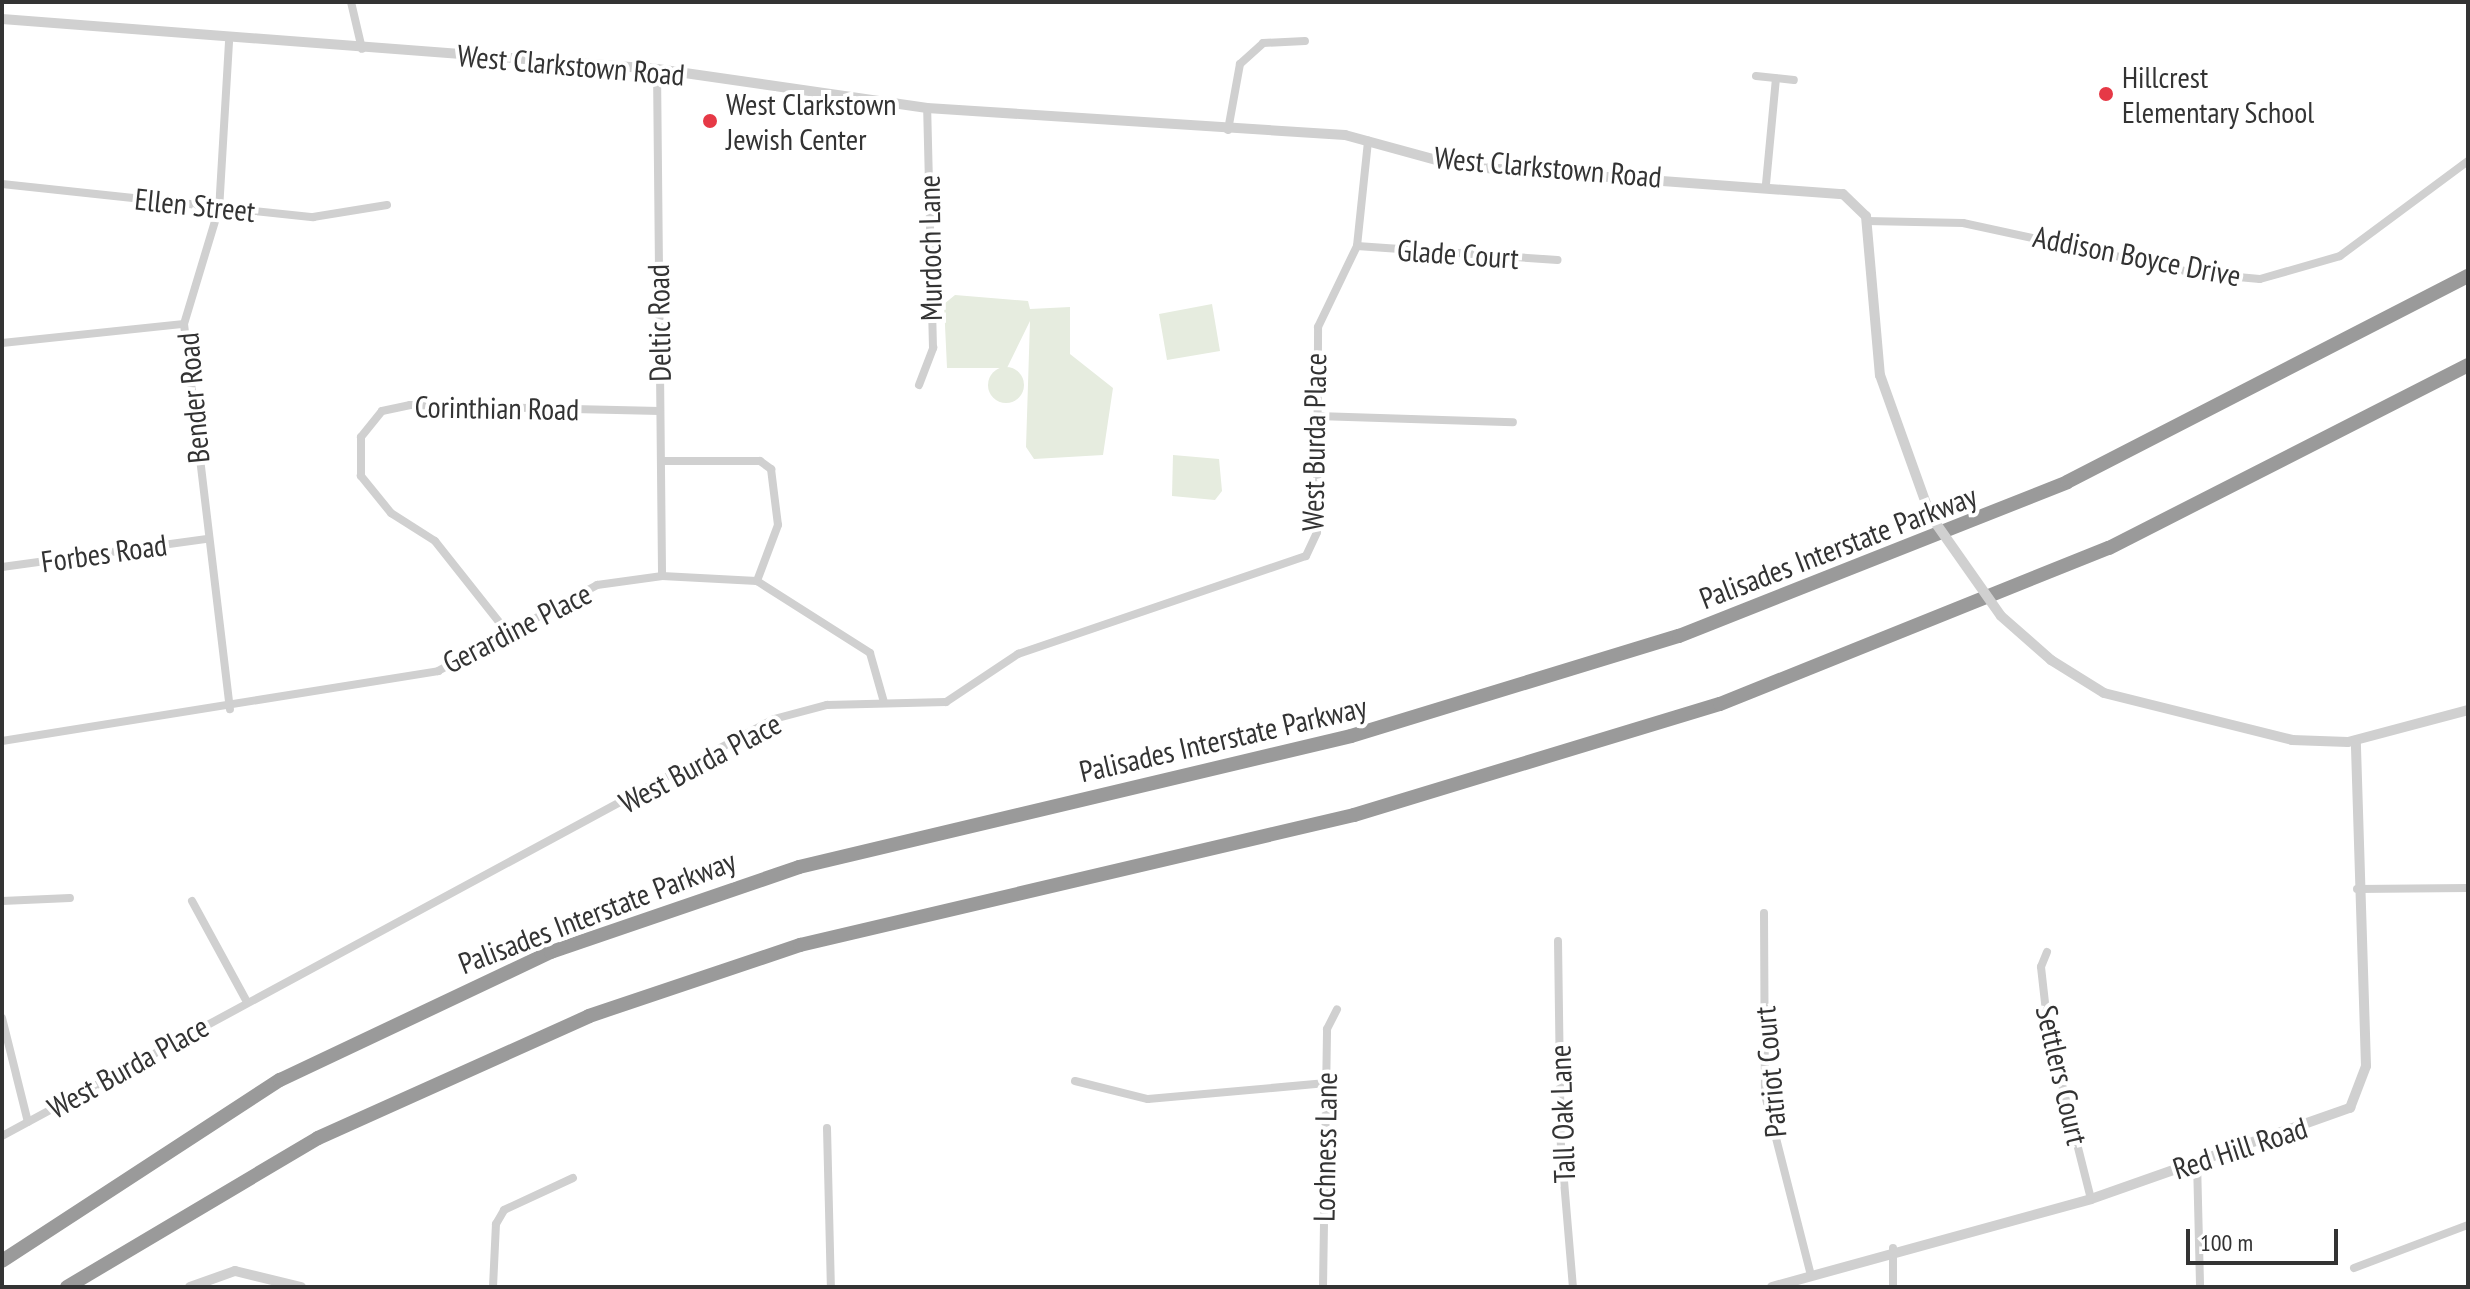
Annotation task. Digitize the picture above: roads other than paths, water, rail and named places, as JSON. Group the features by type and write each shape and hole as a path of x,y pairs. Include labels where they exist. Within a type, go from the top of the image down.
{"highway":[{"name":"Palisades Interstate Parkway","path":"2,1261 280,1080 551,952 823,861 1327,743 1691,632 2079,476 2468,276"},
{"path":"67,1287 297,1149 566,1025 812,942 1367,812 1708,708 2109,548 2468,365"}],"street":[{"path":"351,2 362,50"},
{"name":"West Clarkstown Road","path":"2,19 229,42 657,69 927,108 1368,141 1458,166 1766,184 1847,196 1867,221"},
{"path":"1228,130 1240,64 1263,43 1305,41"},
{"name":"Bender Road","path":"229,42 219,208 184,324 207,539 230,709"},
{"name":"Deltic Road","path":"657,69 662,576"},
{"path":"1756,76 1794,80"},
{"path":"1766,184 1776,78"},
{"name":"Murdoch Lane","path":"919,385 933,348 927,108"},
{"name":"West Burda Place","path":"2,1136 774,719 827,705 946,702 1018,654 1306,556 1317,532 1318,327 1357,246 1368,141"},
{"name":"Addison Boyce Drive","path":"1867,221 1963,223 2194,273 2260,279 2340,256 2468,161"},
{"name":"Ellen Street","path":"2,184 313,217 387,205"},
{"path":"1867,221 1880,375 1930,515 2001,616 2062,668 2124,700 2301,742 2356,741 2468,710"},
{"name":"Glade Court","path":"1357,246 1558,260"},
{"path":"2,343 184,324"},
{"name":"Corinthian Road","path":"507,632 435,541 391,513 361,476 361,437 382,411 410,405 660,411"},
{"path":"1317,416 1513,422"},
{"path":"661,461 760,461 771,469 778,525 757,581"},
{"name":"Forbes Road","path":"2,567 207,539"},
{"name":"Gerardine Place","path":"2,741 230,709 438,671 597,585 662,576 757,581 870,653 884,702"},
{"name":"Red Hill Road","path":"1772,1287 1893,1248 2091,1199 2323,1121 2350,1108 2363,1089 2356,889 2356,741"},
{"path":"2356,889 2468,888"},
{"path":"2,901 70,898"},
{"path":"192,901 247,1002"},
{"name":"Patriot Court","path":"1764,913 1765,1095 1811,1275"},
{"name":"Tall Oak Lane","path":"1558,941 1561,1145 1573,1287"},
{"name":"Settlers Court","path":"2047,952 2041,967 2048,1029 2091,1199"},
{"name":"Lochness Lane","path":"1323,1287 1327,1029 1337,1009"},
{"path":"2,1018 28,1122"},
{"path":"1075,1081 1148,1099 1326,1083"},
{"path":"827,1128 831,1287"},
{"path":"2197,1161 2200,1287"},
{"path":"493,1287 495,1232 504,1210 573,1178"},
{"path":"2354,1268 2468,1225"},
{"path":"1893,1248 1893,1287"},
{"path":"190,1287 235,1271 301,1287"}],"place":[{"name":"Hillcrest Elementary School","path":"2106,94"},
{"name":"West Clarkstown Jewish Center","path":"710,121"}]}
